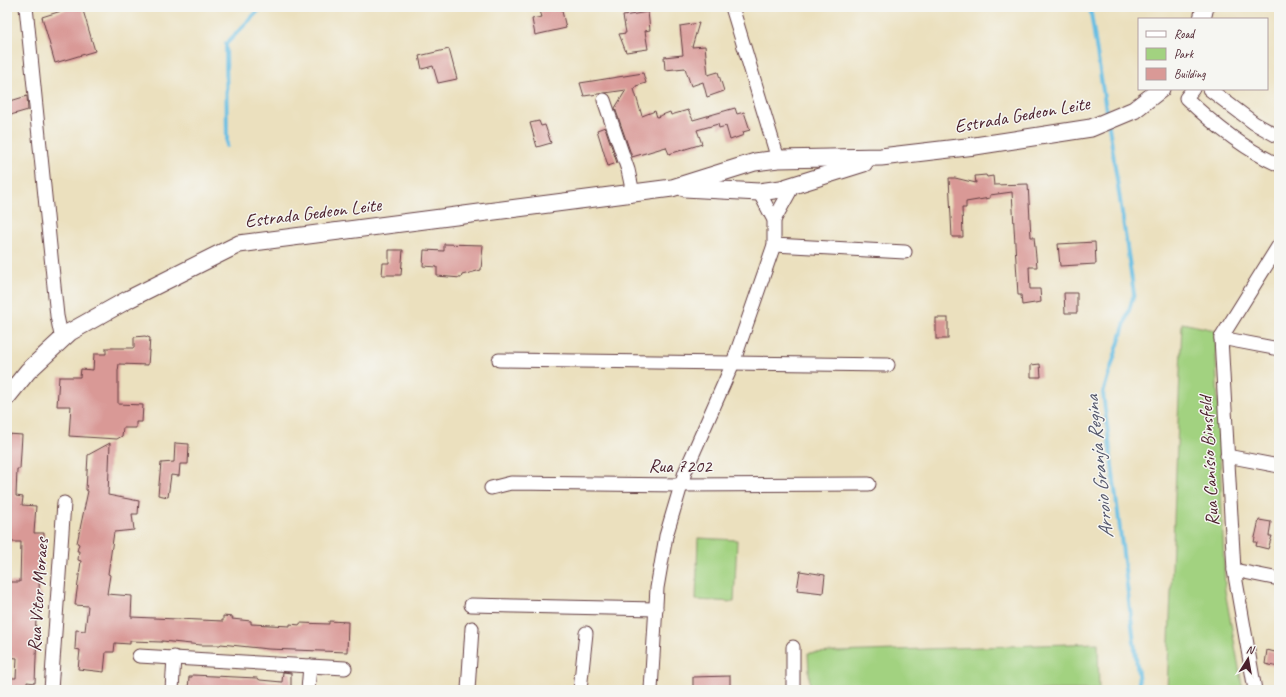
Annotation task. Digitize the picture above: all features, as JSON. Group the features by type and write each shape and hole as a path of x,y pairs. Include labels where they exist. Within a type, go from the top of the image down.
{"main road":[{"path":"1202,18 1205,7"},
{"name":"Estrada Gedeon Leite","path":"7,397 28,371 70,332 129,299 239,244 672,188 755,162 778,159 797,160 881,157 975,146 1091,128 1134,110 1160,90"},
{"name":"Estrada Gedeon Leite","path":"672,188 759,192 781,189 881,157"},
{"path":"794,184 799,175 800,167 797,160"},
{"path":"755,162 752,177 759,192"}],"street":[{"path":"26,7 48,211 56,316 62,340"},
{"path":"732,7 778,159"},
{"path":"1192,90 1186,98 1202,112 1237,140 1279,165"},
{"path":"1210,90 1254,123 1279,137"},
{"path":"604,100 628,170 634,193"},
{"path":"774,220 794,184"},
{"path":"651,690 656,609 666,536 681,485 733,363 774,246 774,220 759,192"},
{"path":"1279,245 1220,338 1279,349"},
{"path":"774,246 905,252"},
{"name":"Rua Canísio Binsfeld","path":"1220,338 1234,570 1257,689"},
{"path":"499,360 888,364"},
{"path":"1227,456 1279,466"},
{"name":"Rua 7202","path":"491,488 511,483 681,485 869,484"},
{"name":"Rua Vitor Moraes","path":"50,690 64,503"},
{"path":"1234,570 1279,579"},
{"path":"471,606 656,609"},
{"path":"468,690 472,628"},
{"path":"580,690 586,633"},
{"path":"793,647 793,690"},
{"path":"139,656 344,668"},
{"path":"172,690 174,657"},
{"path":"308,690 310,666"}],"green space":[{"path":"1182,323 1215,330 1225,591 1243,690 1167,690"},
{"path":"698,538 737,540 734,602 696,600"},
{"path":"1098,643 1099,690 810,690 808,653"}],"building":[{"path":"74,7 82,7 95,51 55,63 42,17"},
{"path":"561,7 566,28 535,35 532,19 542,17 540,11"},
{"path":"648,12 650,30 645,31 648,49 626,52 619,34 626,33 623,16"},
{"path":"699,23 692,47 705,46 708,75 718,72 724,91 707,97 703,82 691,86 685,68 665,70 664,57 683,55 680,26"},
{"path":"449,49 457,79 438,83 433,66 422,69 419,56"},
{"path":"643,73 646,83 636,86 634,89 642,116 655,111 657,117 670,112 671,115 688,110 693,120 735,108 737,114 744,112 750,130 743,132 744,135 730,140 726,126 719,128 718,124 697,130 702,144 669,154 666,147 632,157 615,108 626,90 584,96 580,83"},
{"path":"27,96 28,110 7,116 7,102"},
{"path":"539,121 541,126 545,125 551,143 537,147 530,123"},
{"path":"605,127 617,163 608,166 597,130"},
{"path":"986,175 987,177 993,176 994,185 1028,184 1031,237 1034,237 1037,267 1029,267 1030,289 1040,289 1041,302 1022,305 1021,295 1018,295 1012,192 990,195 990,198 966,202 966,208 962,208 963,237 952,237 949,178 976,183 975,176"},
{"path":"1095,242 1096,264 1060,266 1058,244"},
{"path":"444,244 483,245 481,270 462,275 461,278 437,276 437,267 423,266 424,250 444,251"},
{"path":"389,250 403,250 401,275 382,275 383,263 389,263"},
{"path":"1064,293 1077,293 1077,313 1065,313"},
{"path":"936,318 948,318 948,339 936,339"},
{"path":"145,336 150,338 148,365 119,364 118,371 118,404 143,405 142,422 136,422 136,428 123,428 122,436 117,439 69,436 71,406 57,406 59,377 80,377 81,369 93,370 94,354 106,354 106,348 134,348 134,337"},
{"path":"1040,364 1041,377 1031,377 1031,365"},
{"path":"8,434 22,435 20,469 17,469 16,496 23,497 22,505 36,506 34,533 44,533 43,551 40,551 39,593 42,593 41,609 37,608 35,633 37,633 35,683 27,682 27,690 7,690 7,678 16,678 17,658 7,657 7,582 20,582 21,542 7,542"},
{"path":"110,443 108,495 139,501 138,514 132,514 134,530 114,532 108,574 110,575 107,594 132,596 131,617 223,621 223,616 233,617 232,619 251,621 251,624 290,626 290,624 300,625 300,623 329,624 329,621 348,622 347,652 268,649 221,644 201,645 162,641 130,641 130,644 115,643 114,652 106,652 104,672 78,669 80,650 75,649 76,630 85,631 88,606 75,605 81,561 78,560 79,551 77,551 79,544 77,543 88,491 86,490 88,455"},
{"path":"175,443 189,444 188,464 180,464 179,476 171,475 168,497 158,495 161,463 174,462"},
{"path":"1259,520 1271,522 1269,536 1272,536 1268,549 1256,546 1257,542 1254,542"},
{"path":"800,571 825,575 823,593 797,590"},
{"path":"1267,650 1279,653 1279,667 1265,664"},
{"path":"283,672 291,673 291,690 188,690 189,677 192,677 192,675 257,678 260,680 282,682"},
{"path":"730,676 730,690 693,690 693,677"}],"waterway":[{"path":"227,146 226,44 262,7"},
{"name":"Arroio Granja Regina","path":"1090,7 1107,117"},
{"name":"Arroio Granja Regina","path":"1109,126 1134,294 1103,393 1140,690"}]}
